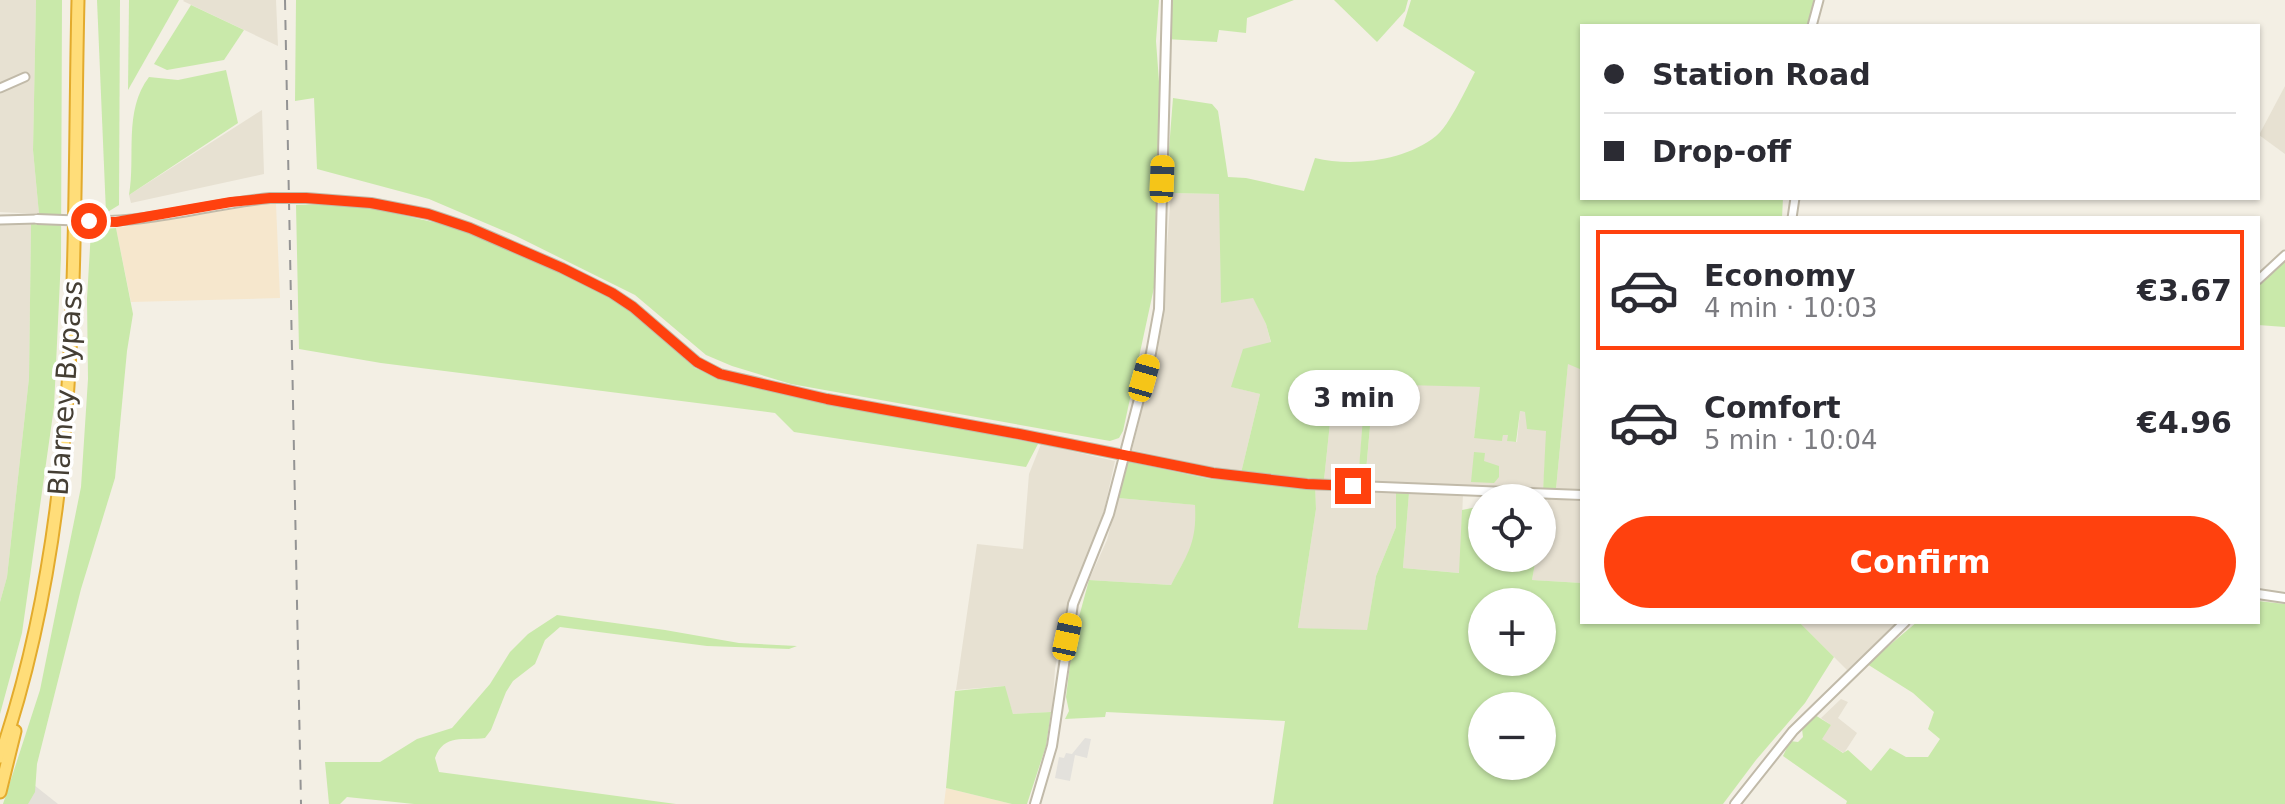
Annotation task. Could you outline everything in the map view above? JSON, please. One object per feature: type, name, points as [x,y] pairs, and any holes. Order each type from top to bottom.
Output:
[{"type":"highway","name":"Blarney Bypass","points":[[0,757],[35,630],[53,533],[70,377],[78,6]]},
{"type":"highway","points":[[0,792],[11,756],[23,679]]},
{"type":"street","points":[[1035,804],[1052,746],[1073,604],[1109,514],[1151,353],[1159,309],[1167,0]]},
{"type":"street","points":[[1813,24],[1819,0]]},
{"type":"street","points":[[0,88],[25,77]]},
{"type":"street","points":[[0,220],[116,222],[270,198],[371,203],[428,214],[562,268],[633,307],[697,362],[720,374],[827,399],[1213,473],[1307,484],[1580,495]]},
{"type":"street","points":[[2260,278],[2285,255]]},
{"type":"street","points":[[2260,594],[2285,598]]},
{"type":"street","points":[[1735,804],[1793,731],[1903,624]]},
{"type":"shaded area","points":[[0,0],[36,0],[33,150],[39,214],[0,212]]},
{"type":"shaded area","points":[[276,0],[278,46],[183,1]]},
{"type":"shaded area","points":[[2285,86],[2285,154],[2260,133]]},
{"type":"shaded area","points":[[262,110],[264,174],[131,203],[129,195]]},
{"type":"shaded area","points":[[1171,193],[1220,194],[1221,303],[1253,297],[1271,343],[1232,387],[1260,394],[1241,473],[1132,450],[1162,314]]},
{"type":"shaded area","points":[[276,204],[280,298],[131,302],[116,228]]},
{"type":"shaded area","points":[[0,223],[31,224],[29,378],[7,577],[0,602]]},
{"type":"shaded area","points":[[1568,363],[1580,369],[1580,490],[1556,489]]},
{"type":"shaded area","points":[[1406,384],[1481,387],[1474,437],[1502,440],[1503,434],[1508,435],[1508,441],[1517,442],[1520,411],[1525,412],[1547,431],[1543,484],[1468,484],[1468,487],[1365,482],[1371,415]]},
{"type":"shaded area","points":[[1366,392],[1358,481],[1324,480],[1333,394]]},
{"type":"shaded area","points":[[1041,444],[1115,461],[1104,511],[1072,597],[1060,641],[1052,712],[1013,714],[1004,686],[956,690],[977,544],[1023,549],[1029,474]]},
{"type":"shaded area","points":[[1315,488],[1396,490],[1396,527],[1376,576],[1367,631],[1298,628],[1316,509]]},
{"type":"shaded area","points":[[1409,493],[1463,493],[1460,573],[1403,568]]},
{"type":"shaded area","points":[[1118,498],[1196,505],[1196,531],[1190,550],[1171,585],[1089,580],[1107,540]]},
{"type":"shaded area","points":[[1556,499],[1580,501],[1580,583],[1532,580],[1533,572],[1556,572]]},
{"type":"shaded area","points":[[1801,624],[1895,624],[1847,670]]},
{"type":"shaded area","points":[[1841,699],[1848,702],[1838,718],[1857,733],[1844,753],[1821,739],[1831,725],[1821,718]]},
{"type":"shaded area","points":[[1085,738],[1091,739],[1087,758],[1075,755],[1070,781],[1055,778],[1059,757],[1072,754]]},
{"type":"shaded area","points":[[34,785],[58,804],[25,804]]},
{"type":"shaded area","points":[[946,788],[1012,804],[944,804]]},
{"type":"green space","points":[[36,0],[62,0],[61,258],[54,407],[22,633],[0,714],[0,602],[7,577],[29,378],[31,224],[38,224],[39,214],[33,150]]},
{"type":"green space","points":[[97,0],[120,0],[119,205],[106,213]]},
{"type":"green space","points":[[129,0],[179,0],[128,90]]},
{"type":"green space","points":[[296,0],[1159,0],[1156,41],[1160,95],[1155,283],[1123,431],[1119,438],[1110,441],[791,384],[732,366],[706,355],[635,295],[516,236],[429,199],[317,169],[314,98],[295,101]]},
{"type":"green space","points":[[1167,0],[1294,0],[1247,18],[1246,33],[1219,30],[1217,42],[1166,39]]},
{"type":"green space","points":[[1334,0],[1408,0],[1405,11],[1377,42]]},
{"type":"green space","points":[[1411,0],[1814,0],[1808,24],[1580,24],[1580,200],[1783,200],[1782,216],[1580,216],[1580,369],[1568,364],[1556,489],[1556,484],[1543,484],[1546,431],[1527,429],[1525,412],[1520,411],[1516,442],[1507,441],[1508,435],[1503,435],[1502,441],[1474,438],[1480,387],[1406,385],[1400,418],[1371,415],[1365,482],[1358,481],[1365,392],[1333,394],[1324,480],[1241,473],[1260,394],[1231,387],[1243,349],[1271,342],[1253,298],[1221,303],[1219,194],[1171,193],[1169,149],[1173,98],[1212,104],[1218,111],[1228,177],[1304,191],[1315,158],[1345,162],[1378,160],[1409,151],[1436,136],[1475,72],[1403,26]]},
{"type":"green space","points":[[191,5],[244,30],[224,60],[167,70],[154,64]]},
{"type":"green space","points":[[226,70],[238,123],[129,195],[133,119],[141,90],[149,77],[178,80]]},
{"type":"green space","points":[[327,204],[376,209],[454,227],[581,281],[628,308],[695,368],[723,380],[1038,444],[1026,467],[794,432],[775,413],[381,363],[299,349],[296,205]]},
{"type":"green space","points":[[116,228],[133,314],[115,478],[81,589],[37,764],[35,792],[28,804],[3,804],[40,690],[81,487],[88,379],[87,299],[91,230]]},
{"type":"green space","points":[[2285,261],[2285,327],[2260,325],[2260,283]]},
{"type":"green space","points":[[1474,452],[1485,453],[1484,461],[1499,466],[1499,477],[1494,483],[1471,482]]},
{"type":"green space","points":[[1129,462],[1210,479],[1315,484],[1316,509],[1298,628],[1367,630],[1376,576],[1396,527],[1396,490],[1409,493],[1403,568],[1459,573],[1462,510],[1468,509],[1468,572],[1533,572],[1532,580],[1580,583],[1580,624],[1801,624],[1834,657],[1805,703],[1723,804],[1273,804],[1285,721],[1106,712],[1105,717],[1065,719],[1069,711],[1066,697],[1073,639],[1089,580],[1171,585],[1193,539],[1195,505],[1118,498],[1125,466]]},
{"type":"green space","points":[[2260,601],[2285,604],[2285,804],[1846,804],[1847,801],[1783,756],[1790,741],[1798,742],[1803,737],[1802,729],[1815,715],[1831,725],[1822,739],[1843,753],[1848,750],[1871,771],[1890,748],[1906,757],[1928,757],[1940,739],[1928,729],[1934,712],[1913,693],[1867,664],[1915,624],[2260,624]]},
{"type":"green space","points":[[557,615],[739,643],[797,646],[789,649],[707,646],[560,627],[545,640],[535,664],[513,681],[485,738],[449,741],[435,758],[439,772],[676,804],[414,804],[347,797],[340,804],[329,804],[325,762],[380,762],[417,739],[452,728],[490,684],[510,652],[528,634]]},
{"type":"green space","points":[[1005,686],[1013,714],[1051,712],[1046,746],[1027,804],[1012,804],[946,788],[955,691]]},
{"type":"railway","points":[[285,0],[301,804]]},
{"type":"route","points":[[89,221],[116,222],[270,198],[371,203],[428,214],[470,228],[612,293],[697,362],[720,374],[827,399],[1213,473],[1353,486]]}]
